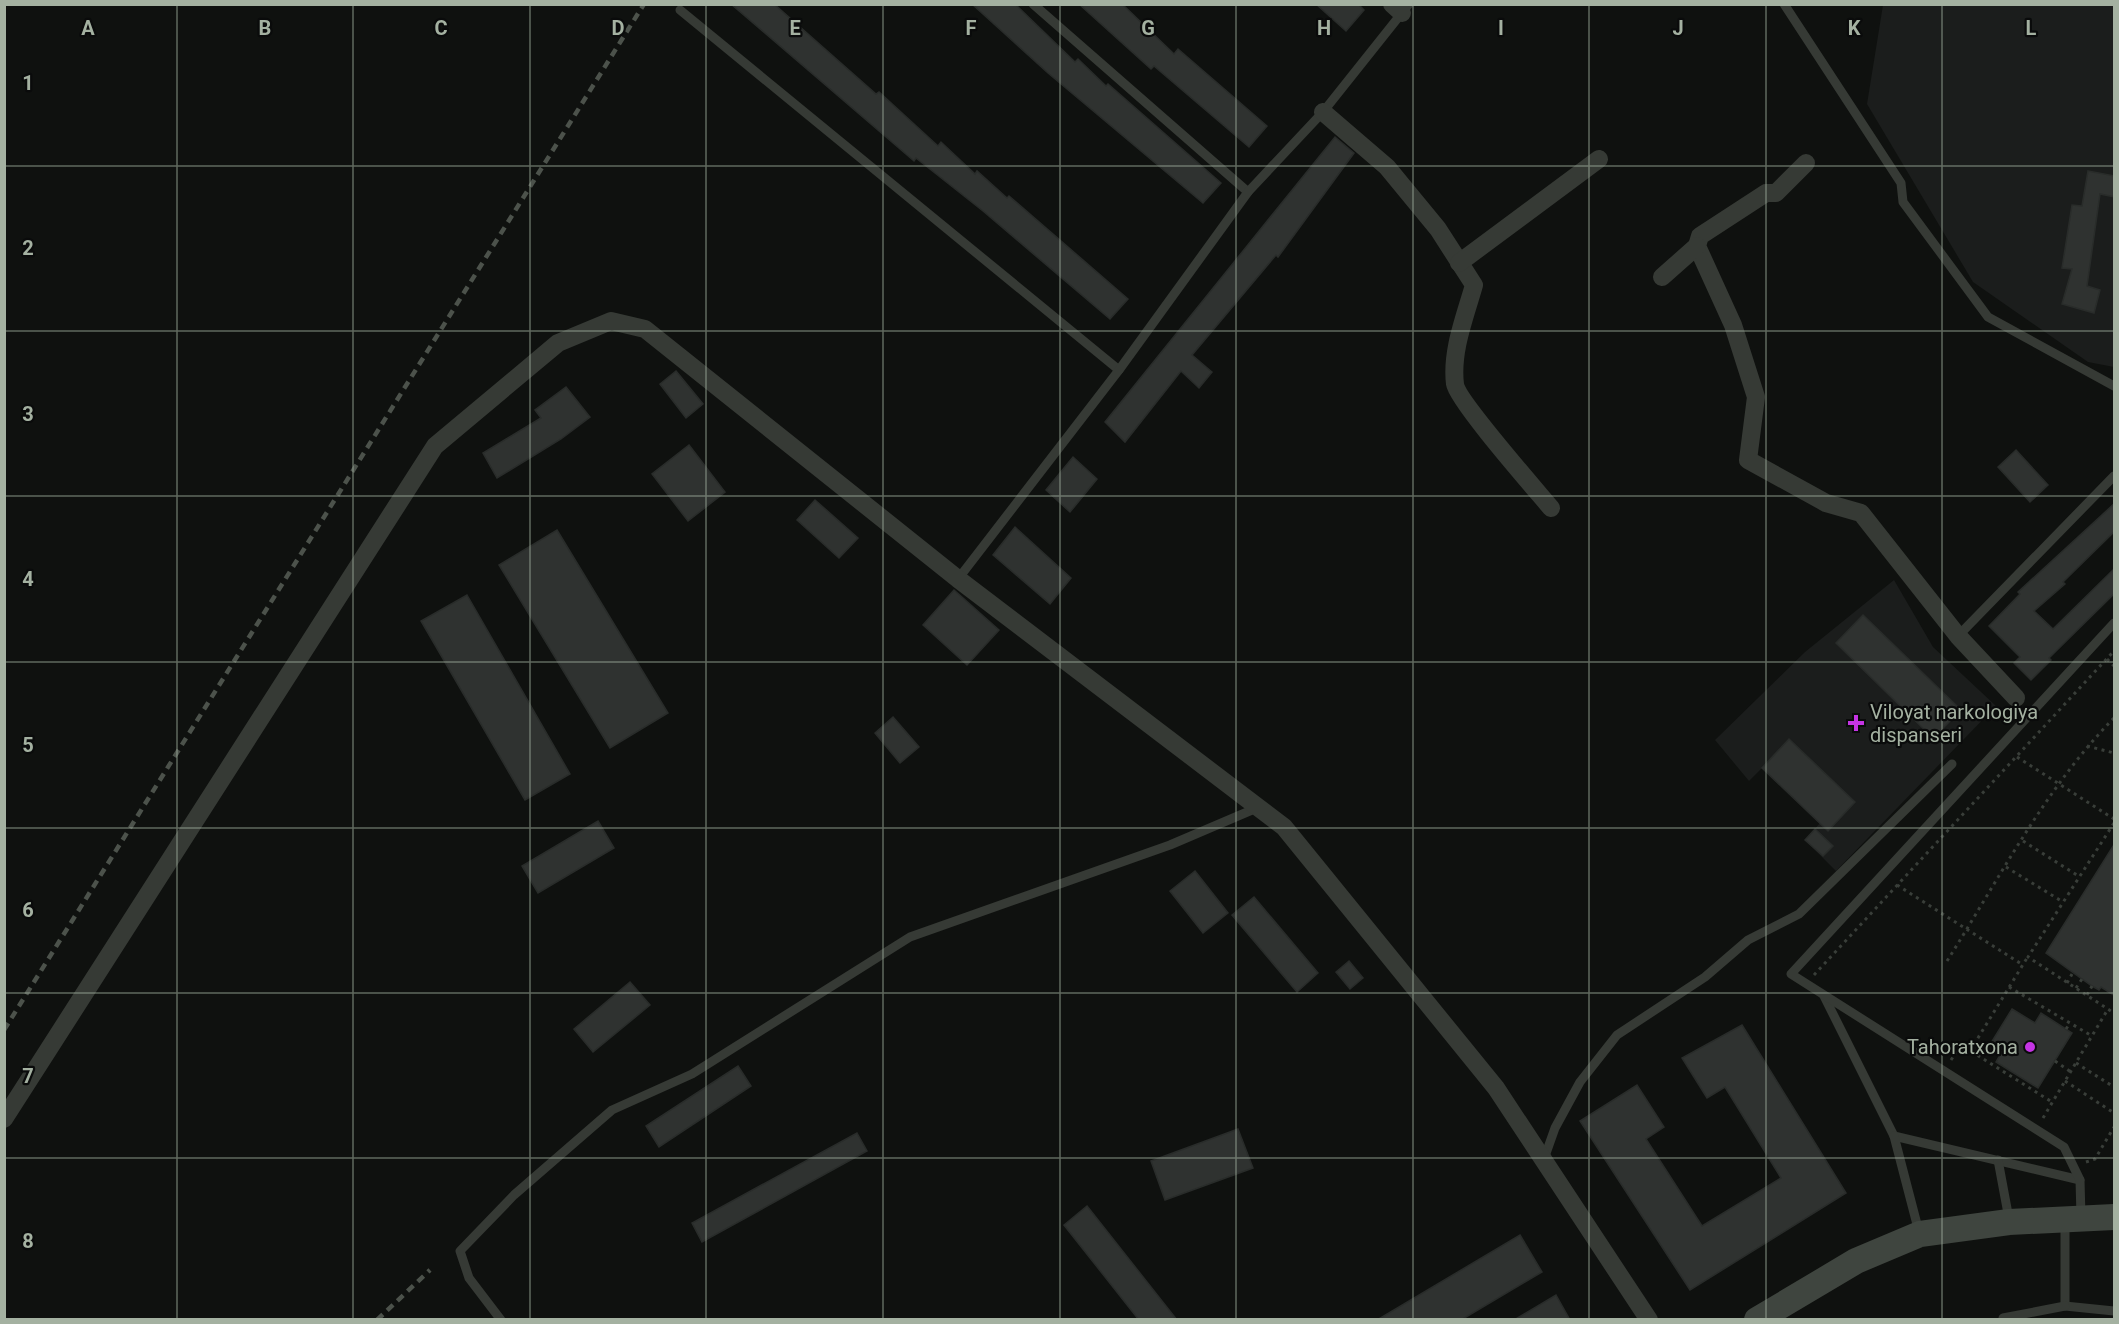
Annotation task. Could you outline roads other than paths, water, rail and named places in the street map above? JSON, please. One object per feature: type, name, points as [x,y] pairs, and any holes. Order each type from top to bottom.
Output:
[{"type":"main road","points":[[1757,1320],[1856,1261],[1920,1234],[2009,1222],[2073,1217],[2115,1217]]},
{"type":"street","points":[[1323,112],[1387,167],[1438,229],[1474,285],[1456,348],[1455,387],[1551,508]]},
{"type":"street","points":[[1459,263],[1599,159]]},
{"type":"street","points":[[1662,277],[1697,246],[1700,236],[1766,193],[1776,193],[1806,163]]},
{"type":"street","points":[[1697,246],[1733,325],[1756,397],[1748,459],[1826,503],[1861,513],[1958,636],[2016,698]]},
{"type":"street","points":[[4,1119],[435,446],[558,343],[611,321],[645,329],[958,579],[1284,827],[1496,1088],[1649,1320]]},
{"type":"lane","points":[[1033,4],[1248,192]]},
{"type":"lane","points":[[1784,4],[1901,183],[1903,202],[1988,317],[2115,386]]},
{"type":"lane","points":[[958,579],[1119,370],[1248,192],[1323,112],[1401,7]]},
{"type":"lane","points":[[680,10],[1119,370]]},
{"type":"lane","points":[[1958,636],[2115,476]]},
{"type":"lane","points":[[2065,1306],[2073,1217],[2080,1180],[2064,1147],[1791,974],[2115,623]]},
{"type":"lane","points":[[1544,1159],[1555,1128],[1580,1082],[1617,1035],[1704,976],[1748,940],[1799,914],[1952,765]]},
{"type":"lane","points":[[501,1320],[469,1278],[460,1251],[514,1195],[612,1110],[692,1074],[910,937],[1170,845],[1259,807]]},
{"type":"lane","points":[[1823,994],[1894,1137],[1920,1234]]},
{"type":"lane","points":[[1894,1137],[2080,1180]]},
{"type":"lane","points":[[1998,1160],[2009,1222]]},
{"type":"lane","points":[[2003,1318],[2065,1306],[2115,1311]]},
{"type":"railway","points":[[4,1030],[644,4]]},
{"type":"railway","points":[[377,1320],[430,1270]]},
{"type":"place","name":"Viloyat narkologiya dispanseri","points":[[1856,723]]},
{"type":"place","name":"Tahoratxona","points":[[2030,1047]]}]
